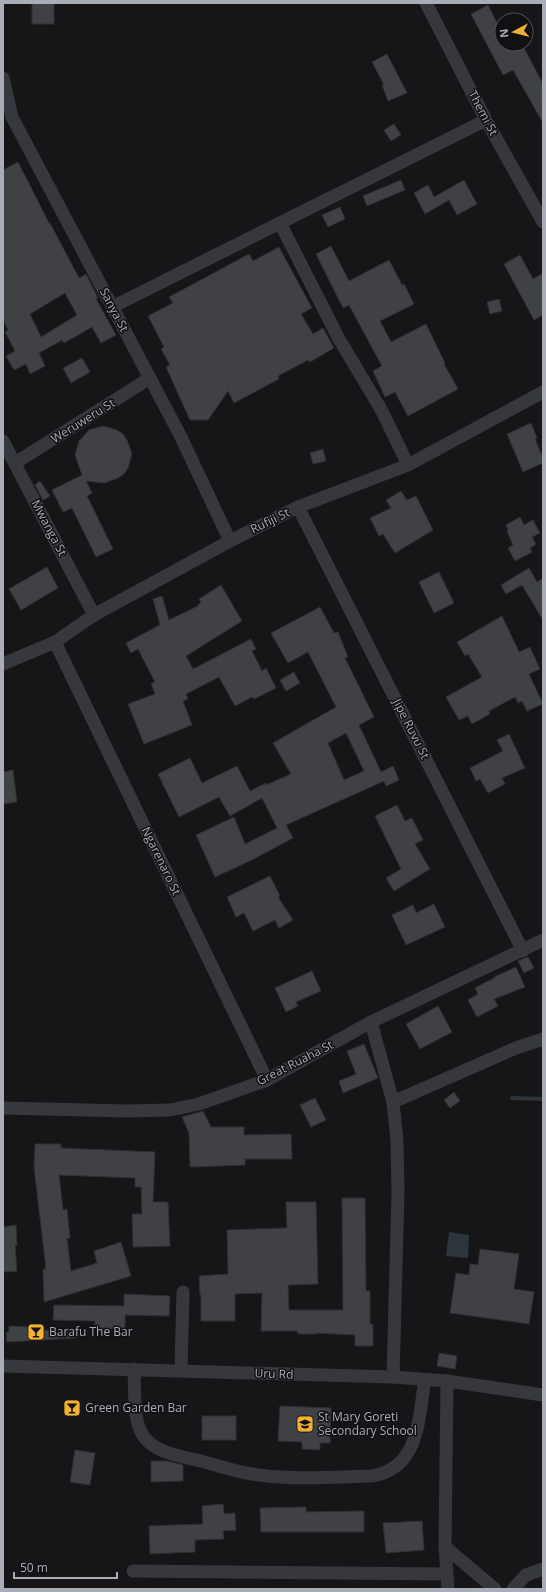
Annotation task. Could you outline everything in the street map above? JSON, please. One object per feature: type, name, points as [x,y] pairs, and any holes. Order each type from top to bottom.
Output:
[{"type":"street","name":"Themi St","points":[[426,3],[486,120],[543,222]]},
{"type":"street","name":"Sanya St","points":[[3,78],[7,119],[150,378],[180,435],[230,541]]},
{"type":"street","points":[[112,307],[486,120]]},
{"type":"street","points":[[280,222],[339,339],[382,411],[408,465]]},
{"type":"street","name":"Weruweru St","points":[[15,463],[150,378]]},
{"type":"street","name":"Rufiji St","points":[[3,664],[55,642],[94,616],[230,541],[298,507],[408,465],[542,394]]},
{"type":"street","name":"Mwanga St","points":[[3,441],[94,616]]},
{"type":"street","name":"Jipe Ruvu St","points":[[298,507],[523,951]]},
{"type":"street","name":"Ngarenaro St","points":[[55,642],[267,1080]]},
{"type":"street","name":"Great Ruaha St","points":[[3,1108],[128,1111],[170,1110],[199,1104],[267,1080],[372,1022],[523,951],[543,940]]},
{"type":"street","points":[[372,1022],[392,1102],[397,1141],[398,1192],[393,1377]]},
{"type":"street","points":[[392,1102],[516,1048],[543,1040]]},
{"type":"street","points":[[181,1371],[183,1292]]},
{"type":"street","name":"Uru Rd","points":[[3,1366],[393,1377],[447,1382],[543,1395]]},
{"type":"street","points":[[134,1369],[136,1408],[141,1433],[152,1445],[182,1458],[258,1475],[294,1478],[372,1476],[383,1474],[395,1468],[407,1456],[414,1442],[425,1380]]},
{"type":"street","points":[[447,1382],[445,1547],[448,1589]]},
{"type":"street","points":[[445,1547],[495,1589]]},
{"type":"street","points":[[513,1589],[526,1576],[543,1569]]},
{"type":"street","points":[[133,1571],[446,1574]]},
{"type":"shaded area","points":[[449,1232],[469,1235],[468,1258],[446,1256]]},
{"type":"building","points":[[32,3],[54,3],[54,24],[32,24]]},
{"type":"building","points":[[488,5],[494,17],[494,52],[526,52],[543,84],[543,123],[513,70],[503,75],[471,14]]},
{"type":"building","points":[[387,54],[407,93],[388,101],[382,85],[384,85],[372,62]]},
{"type":"building","points":[[394,124],[401,135],[391,141],[384,130]]},
{"type":"building","points":[[18,162],[79,278],[86,274],[98,298],[96,299],[116,335],[101,343],[92,327],[64,343],[62,340],[39,353],[45,366],[30,374],[26,364],[14,370],[6,356],[15,351],[5,332],[8,330],[3,319],[3,170]],"holes":[[[65,293],[77,315],[41,337],[30,314]]]},
{"type":"building","points":[[401,180],[405,190],[367,206],[363,196]]},
{"type":"building","points":[[464,180],[477,204],[457,215],[449,200],[425,214],[414,193],[428,185],[434,197]]},
{"type":"building","points":[[340,207],[345,219],[328,227],[322,215]]},
{"type":"building","points":[[331,246],[349,281],[389,260],[414,304],[380,321],[391,342],[426,324],[445,363],[444,364],[458,389],[408,416],[395,392],[385,397],[373,371],[382,366],[349,305],[343,308],[316,254]]},
{"type":"building","points":[[279,247],[312,308],[301,314],[313,334],[323,328],[334,348],[310,362],[308,360],[278,376],[279,379],[234,403],[228,391],[208,420],[190,420],[166,367],[170,365],[161,349],[164,347],[148,316],[173,303],[169,297],[249,254],[253,261]]},
{"type":"building","points":[[520,255],[533,279],[543,273],[543,315],[534,320],[504,264]]},
{"type":"building","points":[[499,299],[502,311],[490,314],[487,302]]},
{"type":"building","points":[[82,358],[90,372],[71,383],[63,368]]},
{"type":"building","points":[[531,423],[537,438],[535,439],[543,458],[543,463],[523,472],[507,434]]},
{"type":"building","points":[[103,426],[117,430],[123,434],[132,454],[128,468],[124,474],[118,478],[104,483],[86,481],[92,493],[87,496],[113,549],[96,557],[72,508],[63,512],[52,490],[82,475],[75,455],[79,441],[89,430]]},
{"type":"building","points":[[323,449],[326,461],[313,464],[310,453]]},
{"type":"building","points":[[40,481],[50,496],[43,500],[35,485]]},
{"type":"building","points":[[401,491],[407,500],[416,496],[433,530],[395,553],[383,534],[379,536],[370,518],[391,508],[386,500]]},
{"type":"building","points":[[520,517],[524,525],[533,520],[540,533],[532,537],[536,544],[530,548],[532,552],[515,561],[508,548],[513,545],[506,525]]},
{"type":"building","points":[[47,567],[58,588],[21,610],[9,589]]},
{"type":"building","points":[[529,568],[537,582],[543,578],[543,620],[522,585],[506,594],[501,585]]},
{"type":"building","points":[[439,572],[454,603],[434,613],[419,582]]},
{"type":"building","points":[[221,585],[242,621],[186,656],[193,669],[251,639],[256,649],[252,651],[262,671],[266,668],[276,688],[254,699],[252,697],[235,706],[219,677],[186,694],[188,699],[183,701],[192,725],[144,744],[128,704],[155,694],[151,684],[155,682],[138,649],[131,653],[126,643],[160,625],[153,599],[162,596],[169,620],[198,606],[201,602],[199,599]]},
{"type":"building","points":[[320,607],[334,633],[338,632],[348,657],[345,658],[374,717],[359,725],[381,772],[393,766],[399,780],[386,786],[384,781],[286,825],[293,838],[252,860],[215,877],[196,835],[234,817],[245,844],[277,828],[262,798],[230,816],[219,797],[179,817],[158,774],[190,758],[202,783],[237,766],[250,791],[266,783],[266,785],[291,774],[273,743],[336,707],[308,652],[288,663],[271,633]],"holes":[[[346,733],[364,771],[344,780],[328,743]]]},
{"type":"building","points":[[502,616],[519,652],[530,647],[540,669],[529,674],[543,704],[527,711],[522,701],[518,703],[515,697],[489,711],[490,714],[472,724],[468,716],[459,720],[446,697],[482,677],[468,654],[465,656],[457,642]]},
{"type":"building","points":[[294,672],[300,683],[286,691],[280,680]]},
{"type":"building","points":[[509,734],[525,768],[502,778],[505,784],[488,793],[480,779],[476,781],[470,768],[503,751],[497,740]]},
{"type":"building","points":[[13,770],[17,802],[3,804],[3,772]]},
{"type":"building","points":[[397,805],[405,821],[412,818],[423,840],[415,844],[430,869],[394,891],[386,878],[401,869],[375,816]]},
{"type":"building","points":[[270,876],[280,896],[278,897],[293,920],[279,928],[275,920],[253,931],[244,913],[236,917],[227,897]]},
{"type":"building","points":[[434,904],[445,927],[406,945],[392,915],[413,905],[416,913]]},
{"type":"building","points":[[528,957],[534,968],[524,973],[518,961]]},
{"type":"building","points":[[516,967],[525,987],[494,999],[498,1006],[477,1017],[468,1000],[478,994],[475,988]]},
{"type":"building","points":[[312,971],[321,991],[296,1002],[298,1006],[286,1012],[275,988]]},
{"type":"building","points":[[438,1006],[452,1032],[420,1049],[406,1024]]},
{"type":"building","points":[[364,1044],[378,1078],[343,1093],[339,1081],[356,1074],[347,1051]]},
{"type":"building","points":[[454,1092],[460,1101],[450,1108],[444,1100]]},
{"type":"building","points":[[315,1098],[326,1120],[311,1127],[300,1105]]},
{"type":"building","points":[[203,1111],[211,1127],[244,1127],[244,1135],[291,1134],[292,1159],[245,1159],[245,1165],[190,1167],[189,1133],[182,1117]]},
{"type":"building","points":[[35,1144],[61,1144],[61,1148],[155,1152],[153,1202],[168,1202],[170,1246],[133,1247],[132,1214],[142,1214],[141,1187],[135,1187],[135,1178],[59,1175],[63,1210],[67,1209],[70,1238],[67,1239],[71,1271],[97,1263],[94,1251],[121,1242],[131,1276],[44,1302],[43,1269],[46,1269],[34,1167]]},
{"type":"building","points":[[342,1198],[365,1198],[366,1291],[370,1291],[370,1324],[373,1324],[373,1346],[355,1346],[355,1335],[316,1333],[298,1334],[298,1331],[261,1331],[262,1293],[235,1294],[235,1321],[201,1321],[199,1276],[228,1274],[227,1230],[287,1228],[286,1202],[316,1202],[318,1284],[288,1285],[289,1310],[343,1310]]},
{"type":"building","points":[[16,1225],[17,1245],[15,1245],[17,1271],[3,1272],[3,1227]]},
{"type":"building","points":[[480,1249],[519,1254],[514,1289],[534,1292],[529,1324],[450,1313],[456,1273],[469,1275],[470,1264],[478,1265]]},
{"type":"building","points":[[124,1294],[170,1296],[169,1316],[125,1315],[125,1329],[95,1328],[95,1321],[53,1320],[54,1305],[124,1306]]},
{"type":"building","points":[[9,1326],[30,1327],[30,1331],[75,1329],[76,1338],[7,1342],[6,1333],[9,1332]]},
{"type":"building","points":[[439,1353],[457,1356],[455,1369],[437,1366]]},
{"type":"building","name":"St Mary Goreti Secondary School","points":[[280,1406],[331,1408],[330,1443],[320,1443],[320,1450],[302,1449],[302,1442],[278,1441]]},
{"type":"building","points":[[202,1416],[236,1416],[236,1440],[202,1440]]},
{"type":"building","points":[[75,1450],[95,1453],[90,1485],[70,1482]]},
{"type":"building","points":[[151,1461],[167,1461],[183,1465],[183,1481],[151,1482]]},
{"type":"building","points":[[223,1504],[224,1514],[235,1513],[236,1530],[223,1531],[224,1539],[195,1540],[195,1552],[150,1554],[149,1526],[203,1524],[202,1506]]},
{"type":"building","points":[[306,1507],[306,1512],[364,1511],[364,1532],[261,1532],[260,1508]]},
{"type":"building","points":[[422,1521],[424,1550],[386,1553],[383,1523]]},
{"type":"waterway","points":[[512,1098],[543,1099]]},
{"type":"place","name":"Barafu The Bar","points":[[36,1332]]},
{"type":"place","name":"Green Garden Bar","points":[[72,1408]]},
{"type":"place","name":"St Mary Goreti Secondary School","points":[[305,1424]]}]
